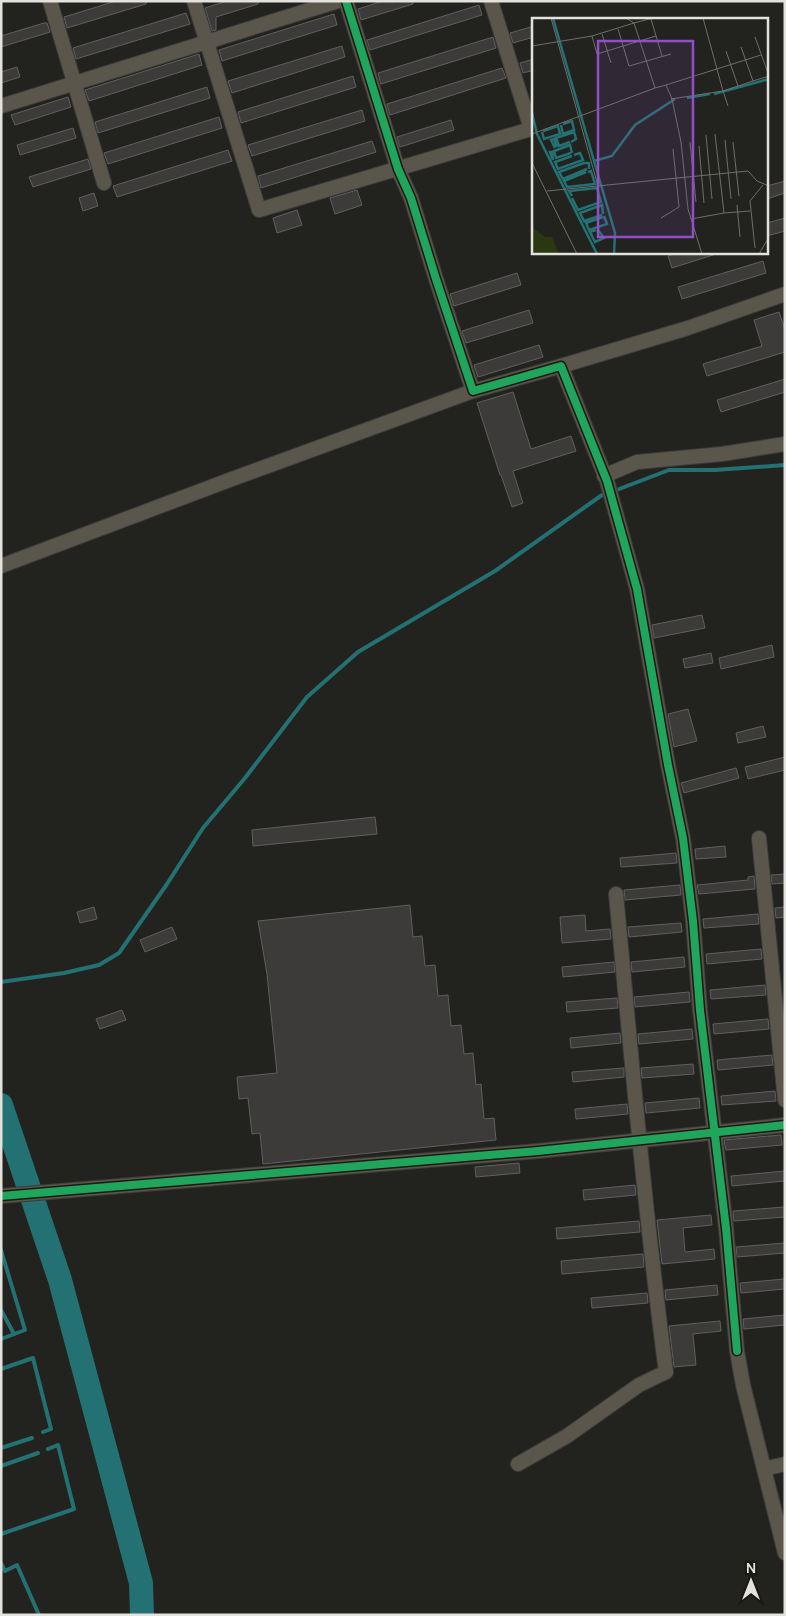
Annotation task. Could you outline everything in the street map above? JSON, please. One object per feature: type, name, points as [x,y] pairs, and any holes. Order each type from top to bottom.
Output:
[{"type":"street","points":[[50,1],[104,182]]},
{"type":"street","points":[[194,1],[259,210],[532,129],[490,1]]},
{"type":"street","points":[[1,106],[338,1]]},
{"type":"street","points":[[346,1],[398,169],[411,198],[473,391]]},
{"type":"street","points":[[1,566],[473,391],[688,328],[785,294]]},
{"type":"street","points":[[561,366],[605,478],[636,589],[683,838],[737,1351],[743,1385],[785,1553]]},
{"type":"street","points":[[605,478],[637,462],[722,454],[785,444]]},
{"type":"street","points":[[759,838],[785,1100]]},
{"type":"street","points":[[518,1464],[567,1436],[639,1386],[666,1372],[652,1266],[616,894]]},
{"type":"street","points":[[1,1196],[538,1151],[785,1125]]},
{"type":"street","points":[[764,1469],[785,1464]]},
{"type":"building","points":[[116,1],[146,1],[146,4],[67,28],[64,17]]},
{"type":"building","points":[[227,1],[258,1],[258,4],[216,17],[216,30],[212,31],[205,8]]},
{"type":"building","points":[[383,1],[413,1],[413,4],[361,20],[358,9]]},
{"type":"building","points":[[479,5],[482,15],[370,50],[367,40]]},
{"type":"building","points":[[186,13],[190,24],[76,59],[73,48]]},
{"type":"building","points":[[334,14],[337,25],[222,61],[219,50]]},
{"type":"building","points":[[47,23],[50,32],[1,47],[1,36]]},
{"type":"building","points":[[532,27],[532,38],[513,43],[510,33]]},
{"type":"building","points":[[493,37],[496,48],[381,84],[378,73]]},
{"type":"building","points":[[342,46],[345,57],[232,93],[228,81]]},
{"type":"building","points":[[199,54],[202,65],[89,101],[85,90]]},
{"type":"building","points":[[532,60],[532,71],[523,73],[520,63]]},
{"type":"building","points":[[17,67],[20,77],[1,83],[1,72]]},
{"type":"building","points":[[502,68],[506,78],[390,115],[387,104]]},
{"type":"building","points":[[353,76],[356,87],[241,123],[238,112]]},
{"type":"building","points":[[207,87],[210,98],[98,133],[95,122]]},
{"type":"building","points":[[68,97],[71,107],[15,125],[11,115]]},
{"type":"building","points":[[362,110],[365,121],[252,156],[248,145]]},
{"type":"building","points":[[219,117],[222,128],[108,164],[104,153]]},
{"type":"building","points":[[451,120],[454,130],[400,147],[397,137]]},
{"type":"building","points":[[73,128],[76,138],[20,155],[17,145]]},
{"type":"building","points":[[372,141],[376,152],[261,188],[258,176]]},
{"type":"building","points":[[228,150],[232,161],[117,197],[113,186]]},
{"type":"building","points":[[88,159],[91,169],[33,187],[29,177]]},
{"type":"building","points":[[785,181],[785,193],[768,199],[768,186]]},
{"type":"building","points":[[357,190],[362,205],[335,214],[330,198]]},
{"type":"building","points":[[94,193],[98,206],[83,211],[79,198]]},
{"type":"building","points":[[297,210],[302,225],[277,233],[273,218]]},
{"type":"building","points":[[785,218],[785,231],[768,236],[768,223]]},
{"type":"building","points":[[674,254],[713,254],[672,268],[668,256]]},
{"type":"building","points":[[763,261],[766,273],[682,299],[678,287]]},
{"type":"building","points":[[517,273],[521,285],[454,306],[450,294]]},
{"type":"building","points":[[529,310],[533,323],[466,343],[462,331]]},
{"type":"building","points":[[779,312],[785,330],[785,352],[707,376],[703,364],[762,346],[754,320]]},
{"type":"building","points":[[539,345],[543,357],[478,377],[474,365]]},
{"type":"building","points":[[785,379],[785,392],[721,412],[717,400]]},
{"type":"building","points":[[513,392],[531,449],[571,436],[576,451],[513,471],[523,503],[512,507],[477,403]]},
{"type":"building","points":[[702,615],[705,628],[654,638],[652,625]]},
{"type":"building","points":[[772,645],[774,657],[721,669],[719,658]]},
{"type":"building","points":[[711,653],[713,663],[685,668],[683,659]]},
{"type":"building","points":[[688,709],[697,741],[674,747],[668,714]]},
{"type":"building","points":[[763,726],[766,737],[738,743],[736,733]]},
{"type":"building","points":[[785,757],[785,770],[748,779],[745,767]]},
{"type":"building","points":[[736,768],[739,778],[684,793],[681,783]]},
{"type":"building","points":[[375,817],[377,834],[253,846],[252,830]]},
{"type":"building","points":[[725,846],[726,857],[696,859],[695,849]]},
{"type":"building","points":[[676,853],[677,863],[621,867],[620,858]]},
{"type":"building","points":[[785,874],[785,883],[772,884],[771,875]]},
{"type":"building","points":[[754,876],[755,889],[699,894],[697,885],[748,880],[748,877]]},
{"type":"building","points":[[680,885],[681,895],[625,900],[624,890]]},
{"type":"building","points":[[410,905],[413,937],[422,936],[425,966],[435,965],[438,996],[448,995],[451,1026],[461,1025],[464,1054],[473,1053],[476,1085],[481,1084],[484,1119],[494,1118],[496,1140],[263,1164],[260,1133],[252,1134],[248,1098],[239,1099],[237,1077],[277,1073],[267,974],[258,921]]},
{"type":"building","points":[[94,907],[97,919],[80,923],[77,912]]},
{"type":"building","points":[[785,907],[785,917],[776,918],[775,908]]},
{"type":"building","points":[[758,914],[759,924],[704,928],[703,919]]},
{"type":"building","points":[[585,915],[586,931],[610,929],[611,939],[562,943],[560,917]]},
{"type":"building","points":[[681,923],[682,932],[629,937],[628,927]]},
{"type":"building","points":[[172,927],[177,939],[145,952],[140,940]]},
{"type":"building","points":[[761,949],[762,959],[707,964],[706,954]]},
{"type":"building","points":[[684,957],[685,967],[632,972],[631,962]]},
{"type":"building","points":[[614,962],[615,972],[563,977],[562,967]]},
{"type":"building","points":[[765,985],[766,995],[711,999],[710,990]]},
{"type":"building","points":[[689,992],[690,1002],[635,1007],[634,997]]},
{"type":"building","points":[[617,998],[618,1008],[567,1012],[566,1002]]},
{"type":"building","points":[[122,1010],[126,1020],[100,1029],[96,1019]]},
{"type":"building","points":[[768,1019],[769,1029],[714,1034],[713,1024]]},
{"type":"building","points":[[692,1029],[693,1039],[639,1044],[638,1034]]},
{"type":"building","points":[[620,1033],[621,1043],[571,1048],[570,1038]]},
{"type":"building","points":[[772,1055],[773,1065],[718,1070],[717,1060]]},
{"type":"building","points":[[693,1064],[694,1074],[642,1078],[641,1068]]},
{"type":"building","points":[[624,1068],[624,1077],[573,1082],[572,1072]]},
{"type":"building","points":[[775,1091],[776,1101],[722,1105],[721,1096]]},
{"type":"building","points":[[699,1098],[700,1108],[646,1113],[645,1103]]},
{"type":"building","points":[[627,1104],[628,1114],[576,1119],[575,1109]]},
{"type":"building","points":[[781,1135],[782,1145],[726,1150],[724,1140]]},
{"type":"building","points":[[519,1163],[520,1173],[476,1177],[475,1167]]},
{"type":"building","points":[[785,1171],[785,1181],[732,1186],[731,1176]]},
{"type":"building","points":[[635,1185],[636,1195],[584,1200],[583,1190]]},
{"type":"building","points":[[785,1207],[785,1217],[734,1221],[733,1211]]},
{"type":"building","points":[[711,1215],[712,1225],[683,1228],[685,1252],[714,1249],[715,1259],[662,1264],[657,1220]]},
{"type":"building","points":[[639,1221],[640,1232],[557,1239],[556,1228]]},
{"type":"building","points":[[785,1243],[785,1253],[737,1257],[736,1247]]},
{"type":"building","points":[[643,1254],[644,1267],[562,1274],[561,1261]]},
{"type":"building","points":[[785,1279],[785,1289],[741,1293],[740,1283]]},
{"type":"building","points":[[717,1285],[718,1295],[666,1300],[665,1290]]},
{"type":"building","points":[[647,1293],[648,1303],[592,1308],[591,1298]]},
{"type":"building","points":[[785,1315],[785,1325],[744,1329],[743,1319]]},
{"type":"building","points":[[720,1321],[721,1331],[693,1334],[696,1365],[674,1367],[669,1326]]},
{"type":"waterway","points":[[614,491],[669,470],[715,470],[785,465]]},
{"type":"waterway","points":[[1,982],[64,973],[99,965],[119,953],[203,828],[245,778],[307,697],[358,652],[495,571],[607,493]]},
{"type":"waterway","points":[[1,1105],[60,1280],[141,1583],[142,1615]]},
{"type":"waterway","points":[[1,1250],[25,1330],[1,1339]]},
{"type":"waterway","points":[[1,1310],[14,1334]]},
{"type":"waterway","points":[[1,1369],[33,1358],[51,1429],[43,1432]]},
{"type":"waterway","points":[[1,1448],[32,1438]]},
{"type":"waterway","points":[[1,1534],[74,1509],[58,1445],[48,1449]]},
{"type":"waterway","points":[[1,1466],[38,1453]]},
{"type":"waterway","points":[[1,1563],[5,1571],[17,1565],[39,1615]]},
{"type":"cycle path","points":[[346,1],[398,169],[411,198],[473,391],[561,366],[607,481],[637,589],[683,838],[693,921],[700,1010],[726,1228],[737,1351]]},
{"type":"cycle path","points":[[1,1196],[538,1151],[785,1125]]}]
